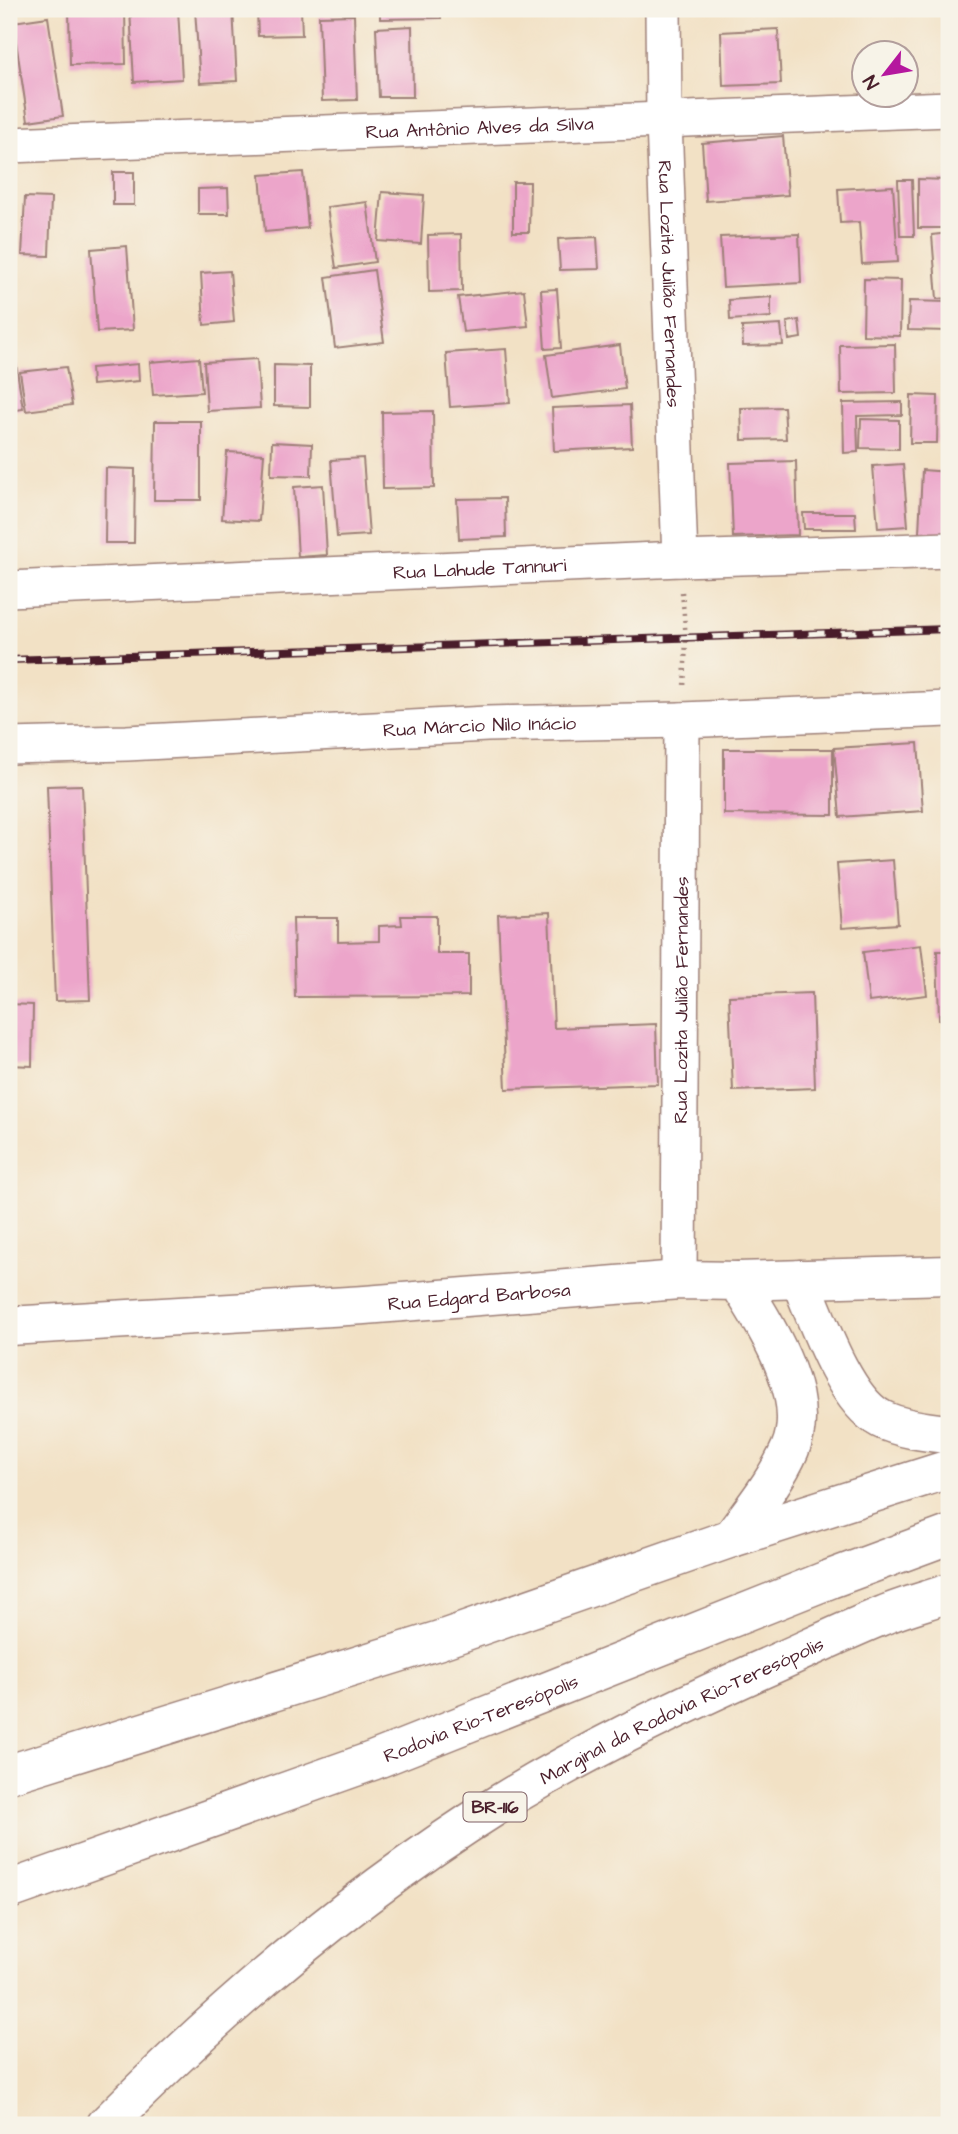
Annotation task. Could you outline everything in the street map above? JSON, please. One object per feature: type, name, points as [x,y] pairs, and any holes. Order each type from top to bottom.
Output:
[{"type":"main road","name":"Rua Edgard Barbosa","points":[[9,1326],[365,1305],[679,1280],[949,1275]]},
{"type":"main road","points":[[800,1279],[853,1394],[880,1418],[921,1431],[949,1434]]},
{"type":"main road","points":[[732,1538],[780,1470],[792,1446],[796,1423],[792,1387],[781,1358],[762,1319],[738,1281]]},
{"type":"main road","points":[[9,1774],[440,1640],[732,1538],[949,1469]]},
{"type":"main road","name":"Rodovia Rio-Teresópolis","points":[[9,1890],[372,1761],[830,1579],[949,1535]]},
{"type":"main road","name":"Marginal da Rodovia Rio-Teresópolis","points":[[106,2125],[168,2062],[318,1932],[499,1804],[585,1755],[695,1700],[881,1616],[949,1593]]},
{"type":"street","name":"Rua Lozita Julião Fernandes","points":[[663,9],[664,121],[680,559]]},
{"type":"street","name":"Rua Antônio Alves da Silva","points":[[9,145],[949,109]]},
{"type":"street","name":"Rua Lahude Tannuri","points":[[9,589],[680,559],[949,550]]},
{"type":"street","name":"Rua Márcio Nilo Inácio","points":[[9,746],[127,743],[487,724],[682,720],[949,709]]},
{"type":"street","name":"Rua Lozita Julião Fernandes","points":[[679,1280],[682,720]]},
{"type":"path","points":[[680,559],[686,638],[682,720]]},
{"type":"building","points":[[69,9],[125,9],[126,64],[70,65]]},
{"type":"building","points":[[130,9],[178,9],[182,79],[134,82]]},
{"type":"building","points":[[195,9],[233,9],[237,81],[200,83]]},
{"type":"building","points":[[257,9],[301,9],[302,35],[258,36]]},
{"type":"building","points":[[380,9],[441,9],[441,18],[380,19]]},
{"type":"building","points":[[519,9],[577,9],[577,11],[520,13]]},
{"type":"building","points":[[354,15],[357,100],[322,101],[319,16]]},
{"type":"building","points":[[48,17],[63,116],[28,121],[13,22]]},
{"type":"building","points":[[412,26],[413,97],[379,97],[376,28]]},
{"type":"building","points":[[778,29],[781,84],[723,86],[721,32]]},
{"type":"building","points":[[783,136],[788,195],[706,201],[702,143]]},
{"type":"building","points":[[113,172],[134,172],[134,205],[113,205]]},
{"type":"building","points":[[303,172],[308,228],[265,232],[260,175]]},
{"type":"building","points":[[918,179],[948,180],[948,228],[918,228]]},
{"type":"building","points":[[898,180],[912,180],[914,236],[900,236]]},
{"type":"building","points":[[513,182],[530,182],[529,232],[513,232]]},
{"type":"building","points":[[893,186],[898,262],[862,264],[859,222],[840,223],[838,189]]},
{"type":"building","points":[[228,188],[229,214],[198,214],[198,189]]},
{"type":"building","points":[[382,192],[424,195],[421,244],[378,241]]},
{"type":"building","points":[[25,197],[51,198],[49,256],[22,255]]},
{"type":"building","points":[[367,202],[375,262],[336,268],[327,207]]},
{"type":"building","points":[[949,233],[949,298],[937,299],[932,235]]},
{"type":"building","points":[[461,234],[462,291],[429,292],[428,235]]},
{"type":"building","points":[[799,234],[801,283],[723,287],[720,237]]},
{"type":"building","points":[[597,237],[599,269],[560,270],[558,239]]},
{"type":"building","points":[[127,246],[133,330],[97,332],[91,249]]},
{"type":"building","points":[[374,270],[384,342],[335,348],[326,277]]},
{"type":"building","points":[[230,271],[234,322],[204,325],[201,273]]},
{"type":"building","points":[[864,279],[901,280],[900,336],[863,335]]},
{"type":"building","points":[[557,289],[561,348],[545,349],[541,290]]},
{"type":"building","points":[[524,290],[528,326],[463,332],[458,297]]},
{"type":"building","points":[[771,297],[771,317],[730,320],[729,300]]},
{"type":"building","points":[[909,301],[949,302],[949,331],[908,330]]},
{"type":"building","points":[[9,318],[23,409],[9,411]]},
{"type":"building","points":[[799,320],[801,338],[789,340],[787,322]]},
{"type":"building","points":[[781,325],[783,345],[743,346],[742,327]]},
{"type":"building","points":[[895,344],[896,393],[841,394],[840,345]]},
{"type":"building","points":[[620,345],[625,389],[552,398],[546,355]]},
{"type":"building","points":[[506,349],[510,403],[450,407],[446,353]]},
{"type":"building","points":[[199,358],[202,392],[153,395],[150,362]]},
{"type":"building","points":[[257,359],[260,408],[207,411],[204,362]]},
{"type":"building","points":[[138,364],[139,381],[92,385],[91,368]]},
{"type":"building","points":[[274,365],[310,366],[310,407],[274,406]]},
{"type":"building","points":[[66,367],[72,405],[26,411],[20,372]]},
{"type":"building","points":[[911,395],[938,396],[937,443],[910,443]]},
{"type":"building","points":[[902,402],[902,415],[857,416],[858,452],[844,453],[843,403]]},
{"type":"building","points":[[630,405],[632,447],[554,451],[552,408]]},
{"type":"building","points":[[784,407],[786,439],[742,440],[741,408]]},
{"type":"building","points":[[433,411],[434,488],[383,489],[382,412]]},
{"type":"building","points":[[861,419],[899,420],[899,449],[860,448]]},
{"type":"building","points":[[155,421],[201,421],[201,500],[154,500]]},
{"type":"building","points":[[272,442],[312,444],[311,476],[271,475]]},
{"type":"building","points":[[227,452],[264,454],[259,521],[222,519]]},
{"type":"building","points":[[363,458],[369,535],[337,537],[331,460]]},
{"type":"building","points":[[796,461],[798,535],[733,537],[730,463]]},
{"type":"building","points":[[903,464],[908,526],[878,528],[873,466]]},
{"type":"building","points":[[106,468],[135,469],[134,543],[105,543]]},
{"type":"building","points":[[922,470],[949,472],[949,535],[919,533]]},
{"type":"building","points":[[323,485],[327,555],[298,557],[294,487]]},
{"type":"building","points":[[505,498],[506,537],[459,539],[457,499]]},
{"type":"building","points":[[803,513],[855,513],[856,529],[804,529]]},
{"type":"building","points":[[918,743],[923,811],[840,817],[834,748]]},
{"type":"building","points":[[724,749],[833,749],[833,815],[724,814]]},
{"type":"building","points":[[82,785],[90,1000],[55,1001],[47,786]]},
{"type":"building","points":[[893,860],[898,924],[842,928],[837,864]]},
{"type":"building","points":[[549,913],[554,1028],[656,1024],[658,1084],[506,1089],[498,915]]},
{"type":"building","points":[[401,916],[437,916],[437,954],[469,954],[469,996],[295,997],[293,918],[338,918],[338,942],[379,941],[379,926],[402,925]]},
{"type":"building","points":[[921,945],[927,995],[869,1002],[863,952]]},
{"type":"building","points":[[937,951],[949,951],[949,1020],[939,1020]]},
{"type":"building","points":[[812,993],[815,1088],[733,1091],[729,996]]},
{"type":"building","points":[[9,1004],[33,1005],[32,1066],[9,1065]]},
{"type":"railway","points":[[9,660],[949,629]]}]
